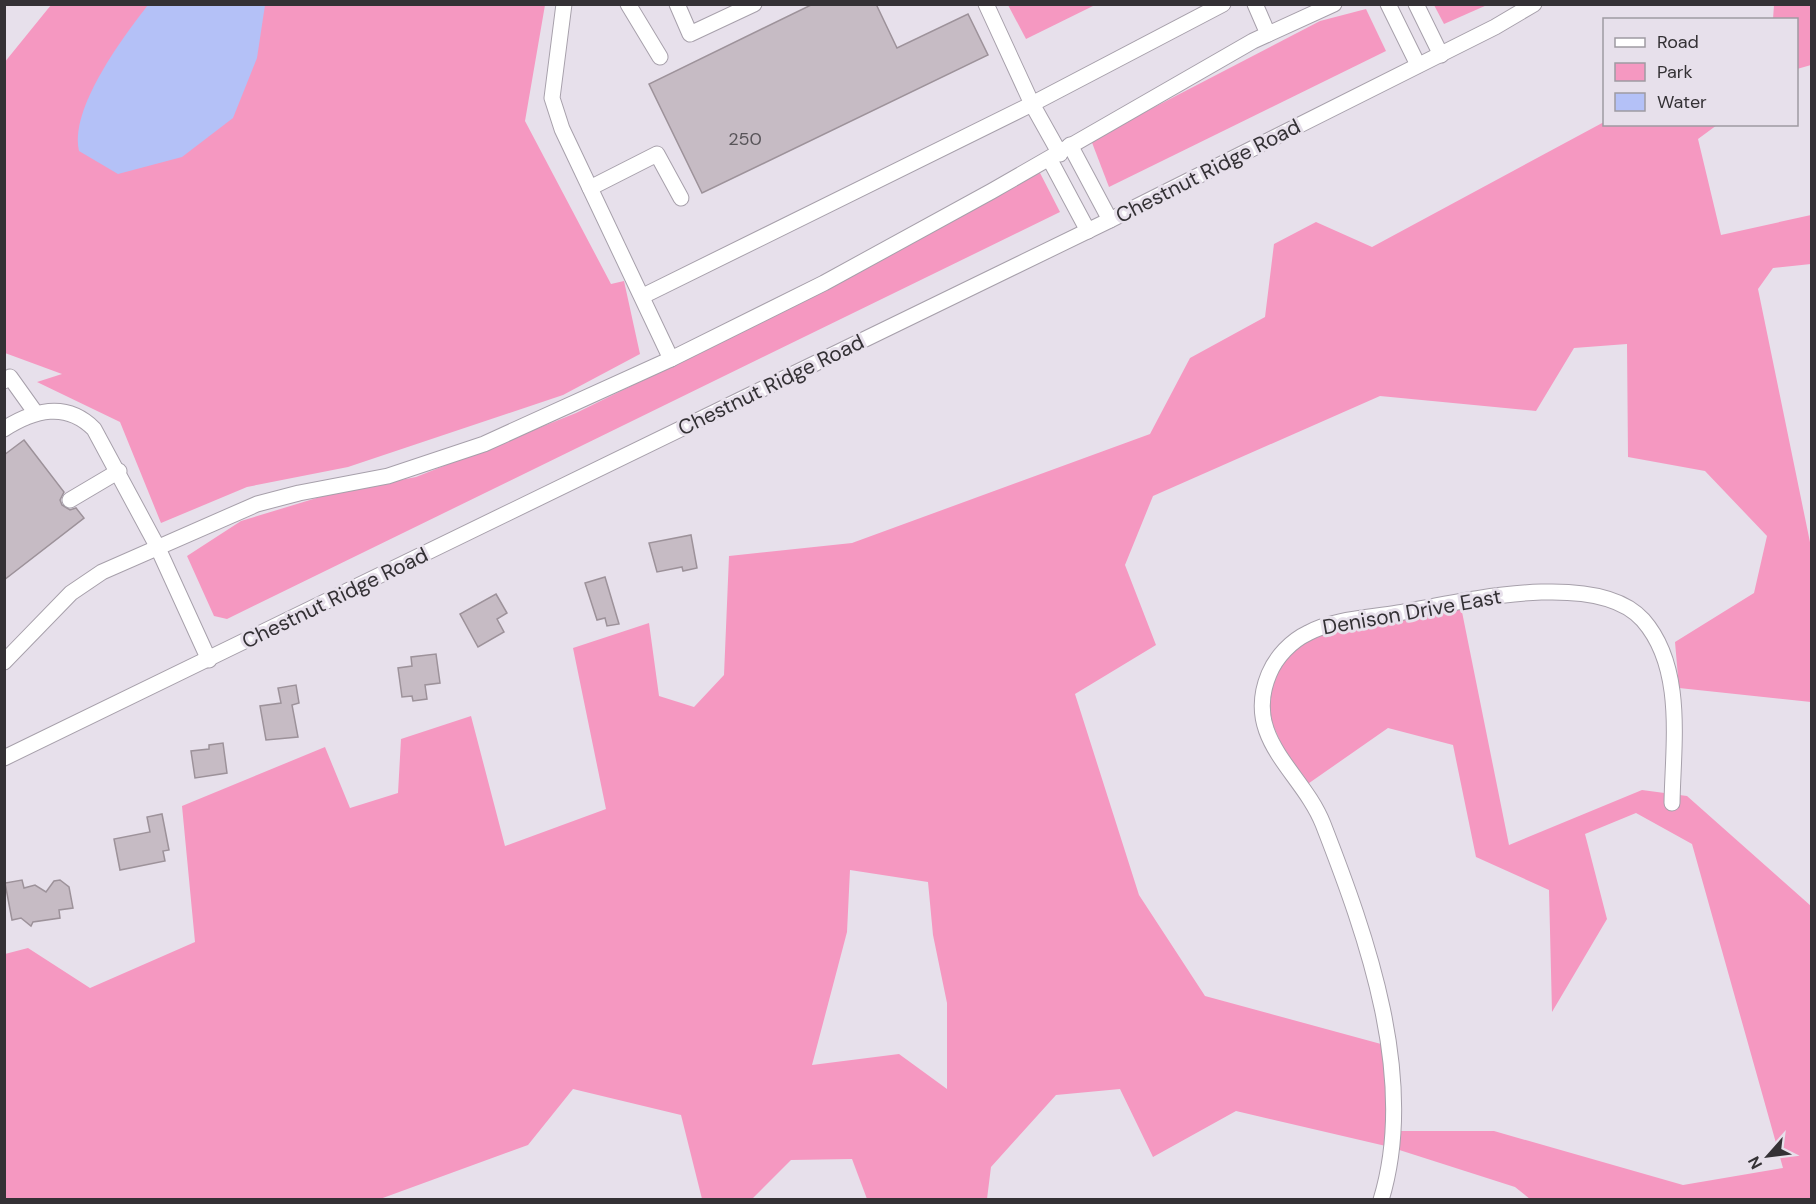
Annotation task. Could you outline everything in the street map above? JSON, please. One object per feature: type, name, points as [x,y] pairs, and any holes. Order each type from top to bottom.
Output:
[{"type":"street","points":[[564,4],[552,98],[562,129],[671,359]]},
{"type":"street","points":[[628,4],[660,57]]},
{"type":"street","points":[[677,4],[690,34],[754,4]]},
{"type":"street","points":[[986,4],[1032,104],[1060,153],[1110,220]]},
{"type":"street","points":[[643,296],[1032,104],[1223,4]]},
{"type":"street","points":[[1255,4],[1268,34]]},
{"type":"street","points":[[4,662],[80,585],[157,546],[257,504],[299,493],[388,476],[484,444],[671,359],[824,283],[1060,153],[1268,34],[1303,10],[1334,4]]},
{"type":"street","points":[[1388,4],[1418,65]]},
{"type":"street","points":[[1416,4],[1440,55]]},
{"type":"street","name":"Chestnut Ridge Road","points":[[4,758],[1088,231],[1440,55],[1534,4]]},
{"type":"street","points":[[1060,153],[1088,231]]},
{"type":"street","points":[[590,188],[657,154],[681,198]]},
{"type":"street","points":[[4,381],[9,377],[35,412]]},
{"type":"street","points":[[4,429],[35,412],[65,413],[84,420],[94,429],[119,471],[157,546],[208,660]]},
{"type":"street","points":[[70,500],[119,471]]},
{"type":"street","name":"Denison Drive East","points":[[1381,1200],[1393,1147],[1395,1118],[1389,1050],[1367,955],[1322,821],[1311,800],[1276,754],[1266,730],[1262,704],[1264,687],[1280,656],[1292,643],[1307,633],[1327,626],[1500,594],[1582,593],[1617,601],[1627,605],[1654,634],[1670,673],[1672,803]]},
{"type":"green space","points":[[51,5],[545,5],[525,121],[611,284],[624,281],[640,354],[563,395],[348,467],[247,487],[161,523],[120,422],[37,382],[62,374],[5,353],[4,63]]},
{"type":"green space","points":[[1008,5],[1095,5],[1026,39]]},
{"type":"green space","points":[[1434,5],[1487,5],[1444,24]]},
{"type":"green space","points":[[1774,5],[1811,5],[1811,65],[1798,69],[1798,18],[1773,18]]},
{"type":"green space","points":[[1366,9],[1386,51],[1109,187],[1091,140],[1320,21]]},
{"type":"green space","points":[[1603,123],[1603,126],[1716,126],[1698,139],[1721,235],[1811,215],[1811,264],[1773,268],[1758,289],[1811,547],[1811,702],[1679,688],[1675,642],[1754,593],[1767,536],[1705,471],[1628,457],[1627,344],[1574,348],[1536,411],[1380,396],[1153,496],[1125,565],[1156,645],[1075,694],[1139,895],[1205,996],[1381,1044],[1393,1131],[1494,1131],[1683,1185],[1783,1168],[1692,844],[1636,813],[1585,834],[1607,919],[1552,1012],[1549,890],[1476,857],[1453,745],[1388,728],[1302,788],[1264,706],[1291,640],[1459,597],[1509,845],[1642,790],[1687,796],[1811,906],[1811,1199],[1530,1199],[1515,1187],[1390,1147],[1236,1111],[1153,1157],[1120,1089],[1056,1095],[991,1167],[987,1199],[867,1199],[852,1159],[791,1160],[752,1199],[702,1199],[681,1115],[573,1089],[528,1145],[380,1199],[5,1200],[5,954],[28,948],[90,988],[195,942],[182,806],[325,747],[350,808],[398,793],[401,739],[471,716],[505,846],[606,809],[573,648],[649,623],[659,696],[694,707],[724,675],[729,556],[852,543],[1150,434],[1190,358],[1265,317],[1274,244],[1316,222],[1372,247]],"holes":[[[850,870],[928,882],[933,935],[947,1003],[947,1089],[899,1054],[812,1065],[847,932]]]},
{"type":"green space","points":[[1039,171],[1060,212],[227,619],[214,616],[187,556],[241,521],[333,493],[416,477],[576,413],[784,311]]},
{"type":"water","points":[[148,5],[265,5],[257,58],[233,118],[182,157],[118,174],[79,151],[78,134],[82,115],[100,74]]},
{"type":"building","points":[[813,4],[876,4],[897,48],[968,14],[988,55],[702,193],[649,84]]},
{"type":"building","points":[[24,440],[64,492],[60,500],[62,505],[70,510],[76,508],[84,518],[4,580],[4,455]]},
{"type":"building","points":[[691,535],[697,568],[683,571],[682,567],[657,572],[649,543]]},
{"type":"building","points":[[605,577],[619,624],[607,626],[605,618],[597,620],[585,583]]},
{"type":"building","points":[[496,594],[507,613],[497,619],[504,632],[478,647],[460,614]]},
{"type":"building","points":[[436,654],[440,683],[425,685],[427,699],[413,701],[412,696],[402,697],[398,668],[412,666],[411,657]]},
{"type":"building","points":[[296,685],[299,703],[292,705],[298,737],[266,740],[260,706],[281,703],[278,688]]},
{"type":"building","points":[[223,743],[227,773],[195,778],[191,751],[209,749],[209,745]]},
{"type":"building","points":[[162,814],[169,850],[163,851],[165,861],[120,870],[114,839],[150,832],[147,817]]},
{"type":"building","points":[[22,880],[24,888],[35,885],[46,892],[54,881],[60,880],[69,887],[73,908],[59,910],[60,918],[33,922],[31,926],[21,918],[12,920],[5,883]]}]
